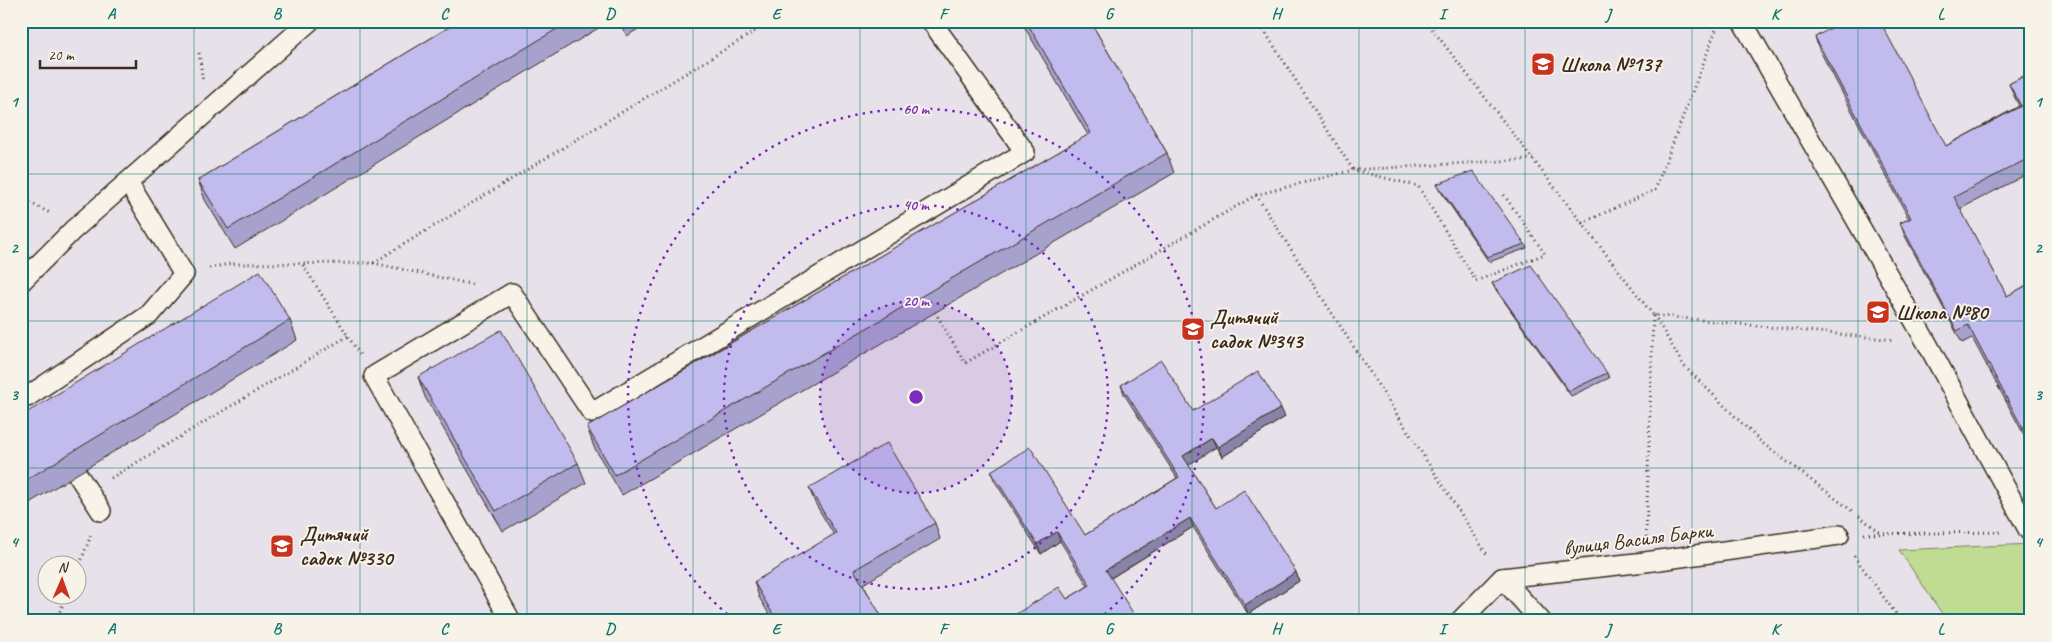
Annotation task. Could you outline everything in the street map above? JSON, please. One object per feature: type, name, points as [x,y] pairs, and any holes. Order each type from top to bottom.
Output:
[{"type":"lane","points":[[21,282],[73,230],[310,21]]},
{"type":"lane","points":[[511,621],[374,376],[512,293],[592,413],[1025,152],[930,21]]},
{"type":"lane","points":[[1742,21],[1927,343],[2030,531]]},
{"type":"lane","points":[[38,412],[24,395],[150,315],[184,274],[128,182]]},
{"type":"lane","points":[[53,436],[101,511]]},
{"type":"lane","name":"вулиця Василя Барки","points":[[1502,578],[1645,562],[1839,535]]},
{"type":"lane","points":[[1460,621],[1502,578],[1541,621]]},
{"type":"path","points":[[372,263],[772,21]]},
{"type":"path","points":[[1258,21],[1353,170],[1418,186],[1476,281],[1545,254],[1502,192]]},
{"type":"path","points":[[1426,21],[1653,315],[1684,366],[1761,442],[1882,534]]},
{"type":"path","points":[[1582,223],[1655,190],[1719,21]]},
{"type":"path","points":[[199,53],[204,87]]},
{"type":"path","points":[[935,312],[965,363],[1256,195],[1353,170],[1533,159]]},
{"type":"path","points":[[1256,195],[1502,578]]},
{"type":"path","points":[[21,198],[55,216]]},
{"type":"path","points":[[184,274],[229,264],[372,263],[512,293]]},
{"type":"path","points":[[303,264],[374,376]]},
{"type":"path","points":[[1653,315],[1927,343]]},
{"type":"path","points":[[1645,562],[1653,315]]},
{"type":"path","points":[[89,491],[348,336]]},
{"type":"path","points":[[84,554],[101,511]]},
{"type":"path","points":[[1839,535],[2030,531]]},
{"type":"path","points":[[1839,535],[1901,621]]},
{"type":"path","points":[[59,621],[58,616],[63,604]]},
{"type":"green space","points":[[2031,544],[2031,621],[1947,621],[1899,550]]},
{"type":"building","points":[[459,21],[570,21],[228,229],[198,180]]},
{"type":"building","points":[[1026,21],[1090,21],[1167,153],[615,475],[587,427],[1091,133]]},
{"type":"building","points":[[1844,21],[1880,21],[1946,146],[2021,106],[2009,84],[2031,72],[2031,157],[1954,197],[2007,296],[2031,283],[2031,444],[1968,325],[1957,331],[1900,223],[1911,218],[1815,37]]},
{"type":"building","points":[[1473,171],[1525,244],[1487,257],[1437,184]]},
{"type":"building","points":[[1531,265],[1607,373],[1569,391],[1492,283]]},
{"type":"building","points":[[260,271],[290,320],[21,483],[21,416]]},
{"type":"building","points":[[501,330],[578,463],[496,511],[418,377]]},
{"type":"building","points":[[1161,360],[1193,411],[1258,371],[1281,408],[1218,447],[1212,438],[1183,456],[1216,508],[1244,490],[1296,572],[1245,605],[1190,518],[1106,570],[1138,621],[1005,621],[1059,587],[1067,599],[1090,585],[1057,532],[1037,544],[991,471],[1030,447],[1085,535],[1179,477],[1121,385]]},
{"type":"building","points":[[887,443],[935,523],[854,570],[882,617],[876,621],[777,621],[754,582],[836,533],[809,488]]},
{"type":"place","name":"Школа №137","points":[[1543,64]]},
{"type":"place","name":"Школа №80","points":[[1878,312]]},
{"type":"place","name":"Дитячий садок №343","points":[[1193,329]]},
{"type":"place","name":"Дитячий садок №330","points":[[282,546]]}]
